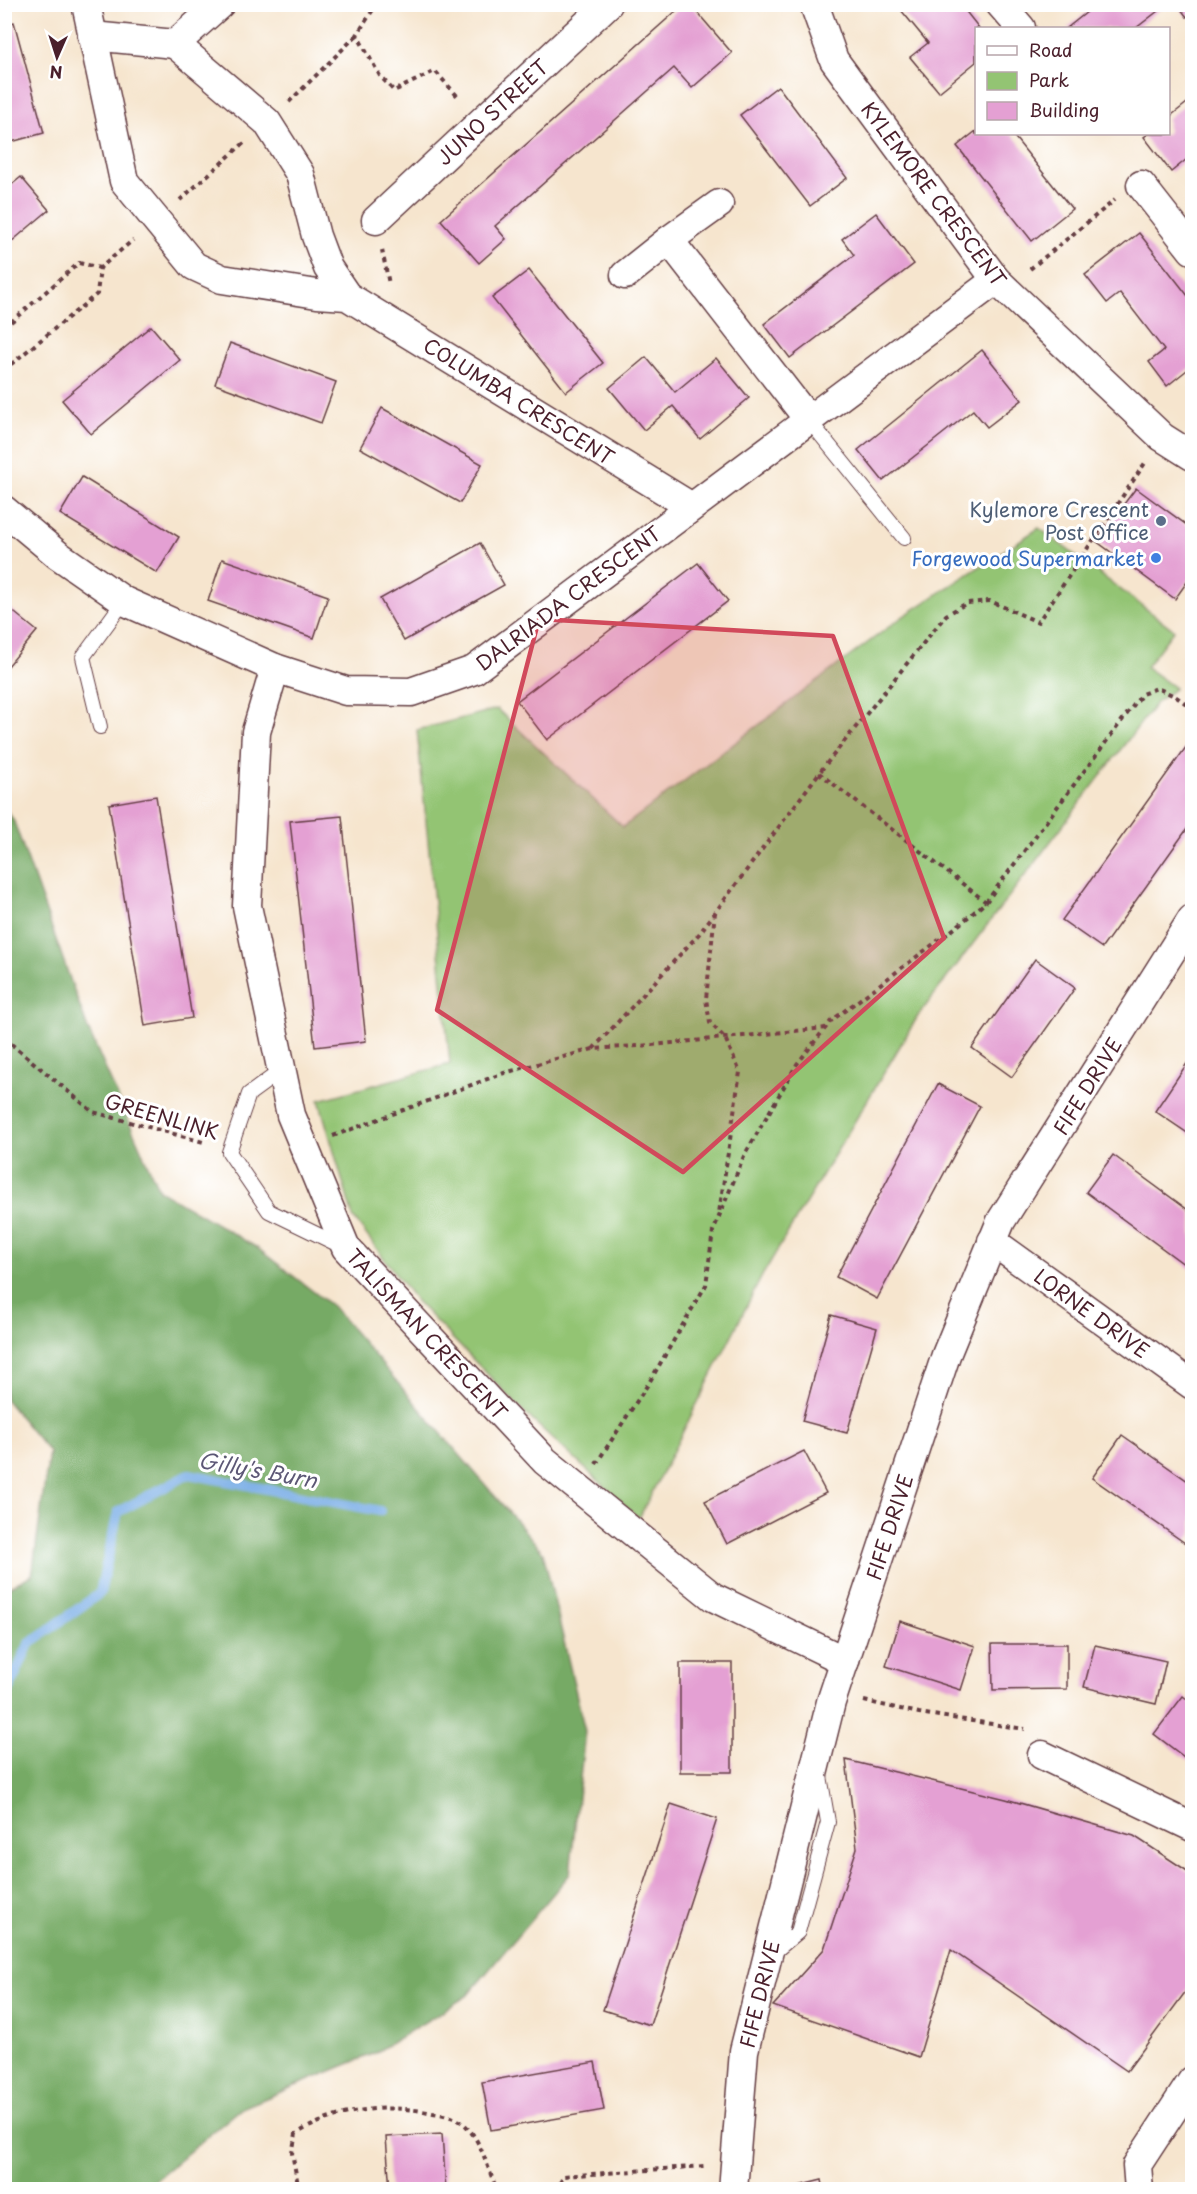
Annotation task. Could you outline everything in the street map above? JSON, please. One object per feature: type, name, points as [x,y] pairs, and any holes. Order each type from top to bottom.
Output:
[{"type":"street","name":"COLUMBA CRESCENT","points":[[86,4],[124,181],[194,266],[222,279],[317,294],[347,296]]},
{"type":"street","points":[[92,36],[175,44],[220,4]]},
{"type":"street","name":"JUNO STREET","points":[[375,219],[608,4]]},
{"type":"street","name":"KYLEMORE CRESCENT","points":[[814,4],[834,60],[1000,285],[1162,437],[1192,456]]},
{"type":"street","name":"COLUMBA CRESCENT","points":[[175,44],[267,122],[300,174],[316,236],[328,268],[347,296],[690,506]]},
{"type":"street","points":[[1141,185],[1189,238]]},
{"type":"street","points":[[625,275],[719,204]]},
{"type":"street","points":[[669,240],[807,419]]},
{"type":"street","name":"DALRIADA CRESCENT","points":[[4,510],[58,555],[124,601],[275,668],[346,691],[411,692],[474,670],[807,419],[1000,285]]},
{"type":"street","name":"TALISMAN CRESCENT","points":[[275,668],[256,732],[247,906],[291,1114],[346,1248],[544,1461],[713,1597],[845,1661]]},
{"type":"street","name":"FIFE DRIVE","points":[[734,2177],[744,2051],[817,1759],[834,1694],[946,1355],[1001,1221],[1192,919]]},
{"type":"street","name":"LORNE DRIVE","points":[[992,1241],[1192,1385]]},
{"type":"street","points":[[1042,1755],[1192,1827]]},
{"type":"street","points":[[1138,2190],[1137,2165],[1192,2081]]},
{"type":"lane","points":[[807,419],[904,538]]},
{"type":"lane","points":[[100,727],[83,657],[124,601]]},
{"type":"lane","points":[[282,1070],[249,1094],[229,1152],[269,1211],[346,1248]]},
{"type":"path","points":[[356,4],[377,6],[357,35],[380,76],[394,91],[435,71],[481,122]]},
{"type":"path","points":[[1000,285],[1125,192],[1141,185]]},
{"type":"path","points":[[375,219],[397,326]]},
{"type":"path","points":[[4,328],[79,263],[100,268]]},
{"type":"path","points":[[593,1049],[699,934],[819,773],[946,615],[967,603],[990,601],[1038,622],[1162,437]]},
{"type":"path","points":[[579,1489],[650,1381],[706,1285],[713,1231],[744,1156],[797,1064],[831,1021],[987,902],[1142,694],[1157,688],[1175,696],[1192,708]]},
{"type":"path","points":[[819,773],[987,902]]},
{"type":"path","points":[[715,911],[706,999],[710,1023],[725,1038],[740,1072],[718,1220]]},
{"type":"path","points":[[304,1147],[504,1073],[593,1049],[826,1028]]},
{"type":"path","name":"GREENLINK","points":[[4,1038],[93,1112],[197,1140],[229,1152]]},
{"type":"path","points":[[834,1694],[919,1713],[1033,1730],[1042,1755]]},
{"type":"path","points":[[298,2190],[292,2153],[296,2134],[317,2121],[385,2107],[411,2108],[452,2116],[466,2126],[483,2153],[495,2185],[505,2190]]},
{"type":"path","points":[[555,2190],[559,2187],[563,2176],[587,2172],[734,2177]]},
{"type":"highlighted area","points":[[539,619],[833,636],[944,938],[683,1172],[437,1010]]},
{"type":"green space","points":[[1039,528],[1174,630],[1146,667],[1175,688],[1156,703],[918,1016],[763,1274],[639,1518],[529,1417],[415,1300],[353,1217],[319,1100],[450,1064],[417,730],[497,709],[623,827],[902,617]]},
{"type":"green space","points":[[5,809],[13,819],[88,1029],[159,1190],[256,1247],[332,1306],[543,1552],[585,1731],[570,1874],[467,1996],[375,2053],[242,2108],[144,2189],[5,2189],[5,1589],[32,1575],[49,1452],[5,1399]]},
{"type":"building","points":[[684,4],[690,4],[732,53],[692,88],[674,68],[495,226],[506,239],[479,263],[441,220]]},
{"type":"building","points":[[896,4],[960,4],[978,27],[975,27],[975,63],[939,92],[910,57],[928,43]]},
{"type":"building","points":[[1097,4],[1167,4],[1137,27],[1068,27]]},
{"type":"building","points":[[1177,4],[1192,4],[1192,12],[1187,17]]},
{"type":"building","points":[[14,22],[44,133],[4,144],[4,24]]},
{"type":"building","points":[[778,86],[847,178],[810,206],[740,115]]},
{"type":"building","points":[[1192,99],[1192,155],[1171,172],[1144,137],[1170,135],[1170,116]]},
{"type":"building","points":[[975,132],[975,135],[1013,135],[1072,209],[1032,241],[957,146]]},
{"type":"building","points":[[21,177],[49,210],[4,248],[4,191]]},
{"type":"building","points":[[876,213],[914,264],[790,358],[764,324],[854,255],[842,239]]},
{"type":"building","points":[[1139,233],[1192,301],[1192,366],[1167,386],[1149,362],[1164,350],[1120,293],[1107,303],[1085,275]]},
{"type":"building","points":[[529,270],[603,363],[566,392],[492,298]]},
{"type":"building","points":[[151,326],[180,360],[91,434],[62,400]]},
{"type":"building","points":[[230,343],[336,382],[321,423],[215,384]]},
{"type":"building","points":[[982,350],[1022,400],[987,427],[973,410],[883,481],[858,450]]},
{"type":"building","points":[[646,357],[675,392],[716,358],[749,398],[700,439],[673,406],[644,430],[609,388]]},
{"type":"building","points":[[382,408],[482,464],[460,503],[360,448]]},
{"type":"building","points":[[82,477],[179,537],[157,573],[60,514]]},
{"type":"building","name":"Forgewood Supermarket","points":[[1136,488],[1192,529],[1192,575],[1175,599],[1096,541]]},
{"type":"building","points":[[480,543],[504,585],[404,641],[380,599]]},
{"type":"building","points":[[222,559],[328,596],[314,638],[208,601]]},
{"type":"building","points":[[698,563],[728,601],[547,740],[517,701]]},
{"type":"building","points":[[4,604],[37,631],[8,666],[4,663]]},
{"type":"building","points":[[1189,743],[1192,745],[1192,822],[1102,948],[1062,920]]},
{"type":"building","points":[[156,796],[192,1018],[145,1026],[109,804]]},
{"type":"building","points":[[342,816],[366,1041],[315,1047],[290,821]]},
{"type":"building","points":[[1035,959],[1075,988],[1012,1077],[972,1048]]},
{"type":"building","points":[[1192,1056],[1192,1136],[1155,1111]]},
{"type":"building","points":[[938,1084],[980,1106],[877,1299],[836,1277]]},
{"type":"building","points":[[1113,1155],[1192,1213],[1192,1270],[1086,1192]]},
{"type":"building","points":[[831,1315],[877,1328],[847,1433],[802,1421]]},
{"type":"building","points":[[1122,1435],[1192,1484],[1192,1533],[1185,1543],[1092,1478]]},
{"type":"building","points":[[804,1451],[826,1493],[727,1544],[705,1501]]},
{"type":"building","points":[[900,1621],[975,1646],[961,1690],[886,1666]]},
{"type":"building","points":[[992,1644],[1067,1644],[1067,1689],[993,1690]]},
{"type":"building","points":[[1095,1645],[1166,1661],[1156,1704],[1084,1687]]},
{"type":"building","points":[[680,1663],[732,1663],[732,1772],[680,1772]]},
{"type":"building","points":[[1183,1696],[1192,1703],[1192,1763],[1154,1734]]},
{"type":"building","points":[[846,1760],[1006,1799],[1134,1836],[1192,1874],[1192,1983],[1127,2071],[951,1950],[919,2057],[773,2006],[824,1949],[857,1848]]},
{"type":"building","points":[[671,1804],[717,1819],[650,2025],[603,2010]]},
{"type":"building","points":[[595,2062],[604,2110],[491,2130],[482,2082]]},
{"type":"building","points":[[442,2134],[446,2190],[390,2190],[386,2137]]},
{"type":"building","points":[[822,2180],[824,2190],[786,2190],[786,2189]]},
{"type":"waterway","name":"Gilly's Burn","points":[[4,1700],[29,1644],[100,1593],[118,1512],[189,1474],[380,1511]]},
{"type":"place","name":"Kylemore Crescent Post Office","points":[[1161,521]]},
{"type":"place","name":"Forgewood Supermarket","points":[[1156,558]]}]
